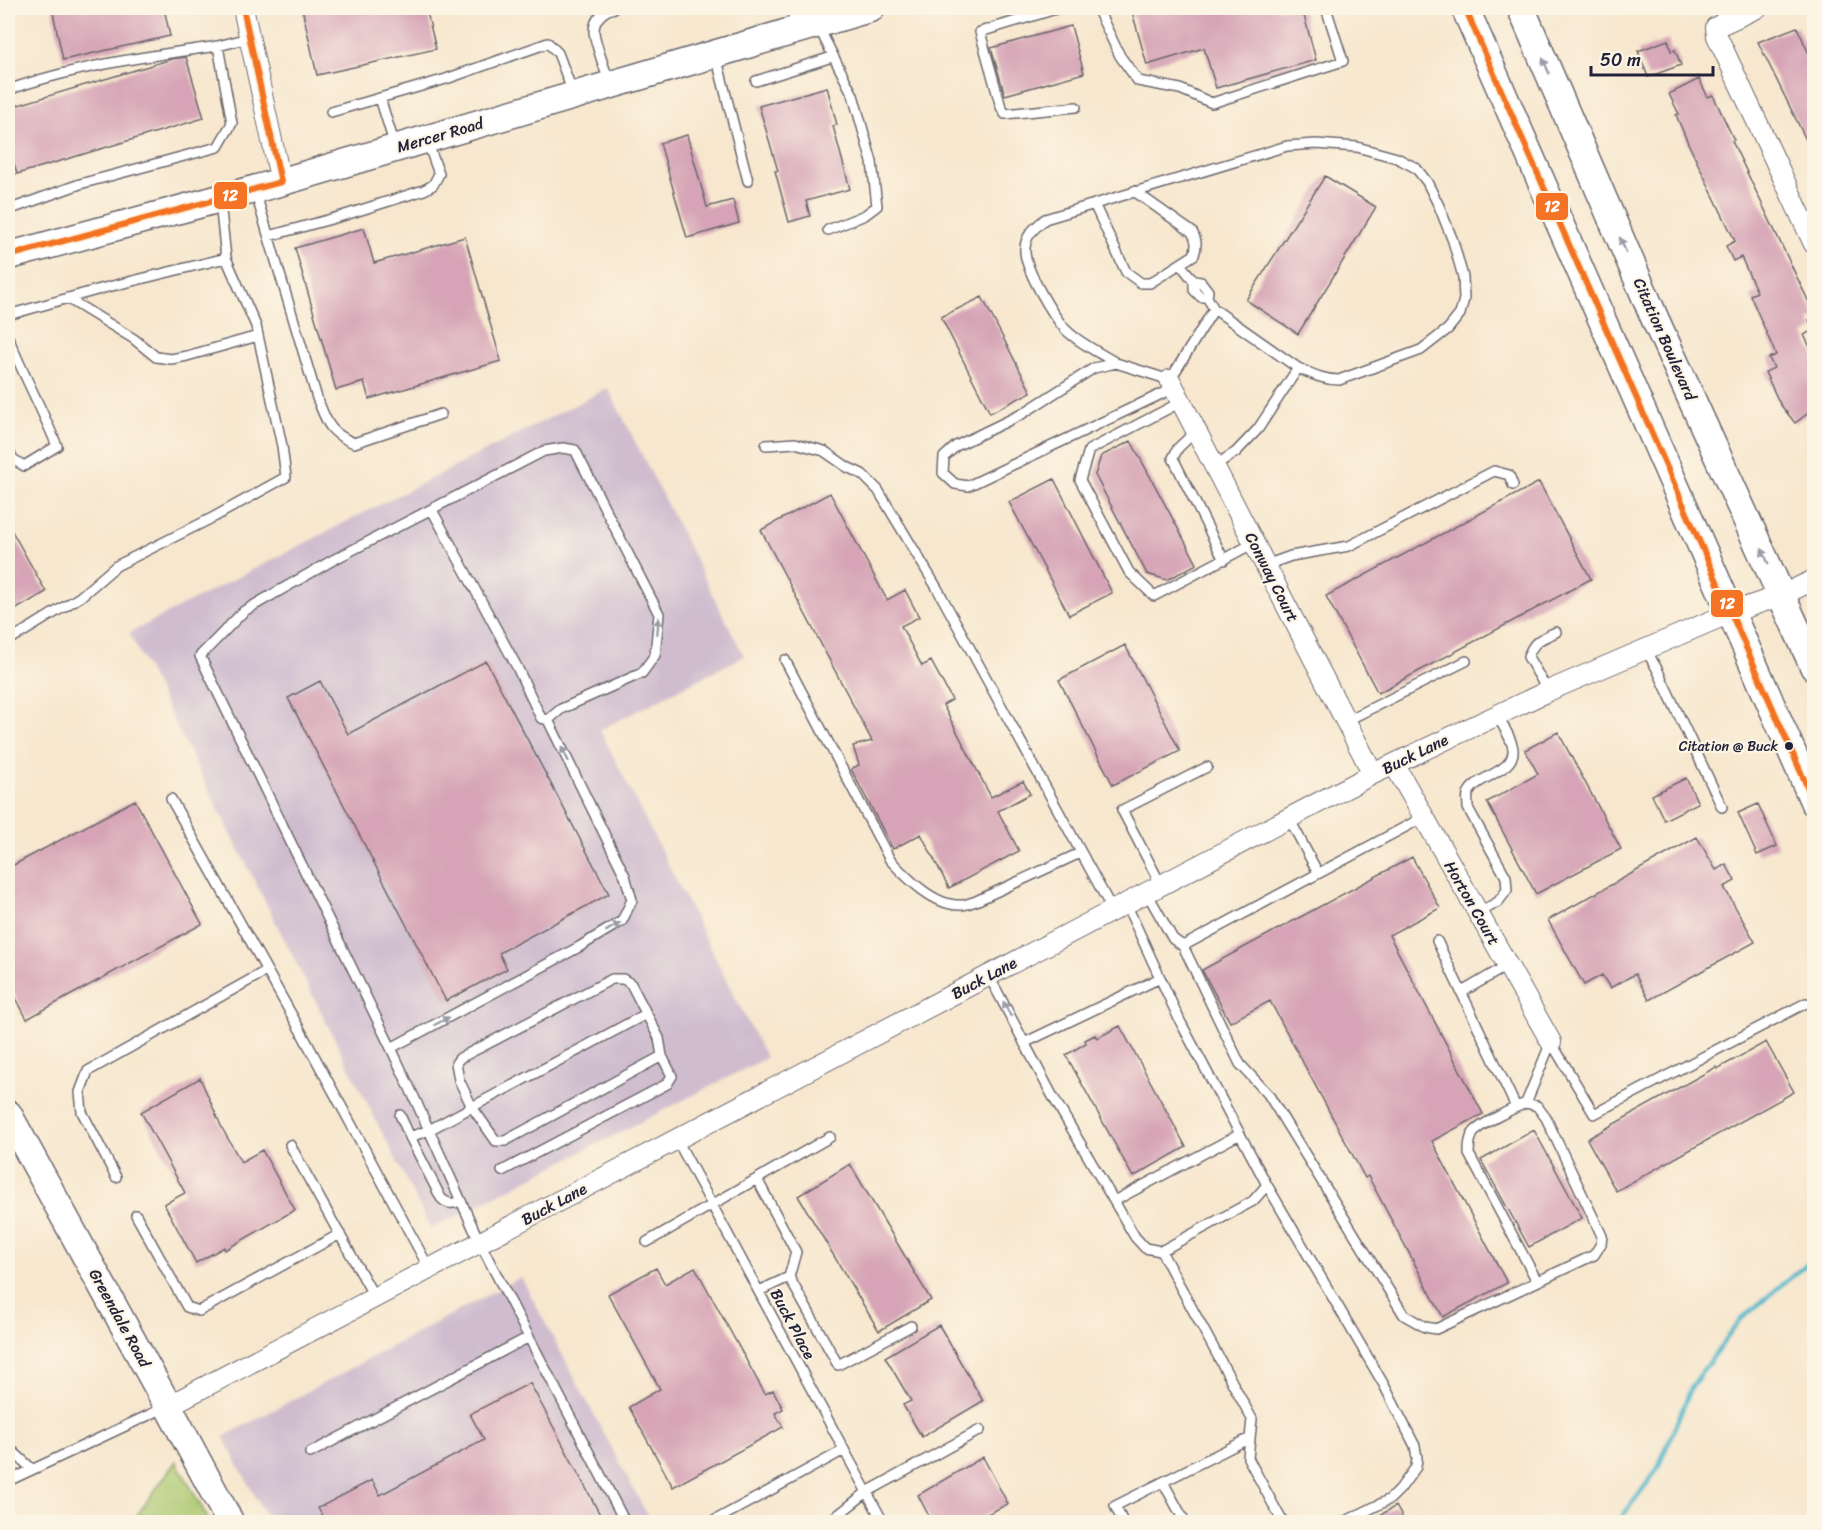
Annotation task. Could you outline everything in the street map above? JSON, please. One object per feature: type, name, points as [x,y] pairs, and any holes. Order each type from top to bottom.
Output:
[{"type":"main road","points":[[1466,8],[1815,802]]},
{"type":"main road","name":"Citation Boulevard","points":[[1521,8],[1655,319],[1815,667]]},
{"type":"main road","name":"Mercer Road","points":[[8,256],[281,182],[610,85],[716,53],[802,20],[862,9]]},
{"type":"main road","name":"Greendale Road","points":[[8,1114],[230,1522]]},
{"type":"street","points":[[243,8],[281,182]]},
{"type":"street","points":[[1757,8],[1716,27],[1719,43],[1815,244]]},
{"type":"street","name":"Conway Court","points":[[1175,390],[1374,774]]},
{"type":"street","name":"Buck Lane","points":[[168,1406],[1374,774],[1548,691],[1730,613],[1782,595],[1815,580]]},
{"type":"street","name":"Horton Court","points":[[1394,764],[1551,1042]]},
{"type":"lane","points":[[610,85],[594,32],[596,21],[606,10],[614,8]]},
{"type":"lane","points":[[1059,8],[980,32],[1005,114],[1076,107]]},
{"type":"lane","points":[[1097,8],[1120,56],[1138,81],[1180,89],[1212,103],[1343,61],[1326,8]]},
{"type":"lane","points":[[1716,27],[1725,8]]},
{"type":"lane","points":[[802,20],[832,57],[853,95],[872,162],[877,206],[865,215],[828,230]]},
{"type":"lane","points":[[8,90],[29,82],[114,63],[218,46],[249,38]]},
{"type":"lane","points":[[331,112],[446,79],[548,43],[558,53],[574,95]]},
{"type":"lane","points":[[8,210],[80,184],[218,147],[232,123],[218,46]]},
{"type":"lane","points":[[716,53],[748,181]]},
{"type":"lane","points":[[756,81],[832,57]]},
{"type":"lane","points":[[380,98],[396,148]]},
{"type":"lane","points":[[269,236],[363,210],[433,185],[439,174],[427,139]]},
{"type":"lane","points":[[1175,390],[1116,363],[1067,331],[1050,310],[1031,271],[1024,250],[1029,233],[1045,219],[1287,146],[1316,144],[1357,147],[1397,158],[1416,168],[1427,182],[1453,241],[1463,277],[1464,299],[1460,314],[1448,329],[1421,350],[1339,380],[1330,380],[1298,368],[1214,309],[1207,297],[1208,291],[1201,282],[1194,281],[1180,264]]},
{"type":"lane","points":[[254,189],[317,398],[330,428],[338,436],[354,443],[441,414]]},
{"type":"lane","points":[[1094,204],[1126,272],[1141,283],[1150,283],[1194,255],[1197,246],[1196,238],[1179,222],[1134,191]]},
{"type":"lane","points":[[8,640],[80,597],[116,566],[214,517],[286,477],[282,446],[256,326],[226,258],[220,199]]},
{"type":"lane","points":[[8,315],[226,258]]},
{"type":"lane","points":[[67,298],[134,339],[156,357],[171,359],[187,356],[258,336]]},
{"type":"lane","points":[[1214,309],[1175,390],[1089,450],[1080,480],[1129,572],[1154,596],[1254,543]]},
{"type":"lane","points":[[8,337],[57,446],[24,466],[13,459],[8,450]]},
{"type":"lane","points":[[1116,363],[1094,368],[1022,414],[956,446],[944,456],[944,473],[955,484],[968,486],[1175,390]]},
{"type":"lane","points":[[1214,466],[1236,452],[1258,429],[1298,368]]},
{"type":"lane","points":[[1196,431],[1178,448],[1173,458],[1224,560]]},
{"type":"lane","points":[[766,445],[795,443],[824,451],[862,474],[878,490],[937,588],[1080,852],[1119,907],[1160,978],[1180,1021],[1267,1185],[1384,1385],[1415,1446],[1416,1467],[1400,1490],[1390,1498],[1344,1522]]},
{"type":"lane","points":[[548,720],[561,709],[642,673],[655,655],[659,614],[575,450],[563,448],[544,451],[333,560],[244,611],[200,656],[391,1048],[480,1243],[625,1522]]},
{"type":"lane","points":[[1266,565],[1291,556],[1349,546],[1494,471],[1509,475],[1513,485]]},
{"type":"lane","points":[[391,1048],[579,947],[622,921],[632,900],[624,876],[548,720],[541,718],[517,667],[432,510]]},
{"type":"lane","points":[[1548,691],[1528,657],[1537,641],[1556,632]]},
{"type":"lane","points":[[1646,650],[1722,807]]},
{"type":"lane","points":[[785,660],[890,860],[928,894],[944,902],[962,905],[976,901],[1080,852]]},
{"type":"lane","points":[[1346,721],[1466,661]]},
{"type":"lane","points":[[1478,913],[1498,902],[1507,890],[1506,877],[1468,808],[1467,798],[1475,785],[1508,765],[1513,753],[1513,746],[1497,715]]},
{"type":"lane","points":[[1207,767],[1122,810],[1173,939],[1183,946],[1240,1064],[1268,1094],[1404,1315],[1425,1327],[1436,1329],[1594,1255],[1601,1245],[1602,1236],[1546,1118],[1537,1106],[1526,1103],[1474,1131],[1469,1154],[1537,1281]]},
{"type":"lane","points":[[171,799],[429,1269]]},
{"type":"lane","points":[[1183,946],[1424,817]]},
{"type":"lane","points":[[1289,818],[1318,873]]},
{"type":"lane","points":[[1437,940],[1516,1107]]},
{"type":"lane","points":[[1462,992],[1508,965]]},
{"type":"lane","points":[[116,1177],[82,1112],[80,1092],[88,1071],[267,971]]},
{"type":"lane","points":[[989,976],[1052,1095],[1114,1201],[1145,1248],[1161,1251],[1253,1201],[1267,1185]]},
{"type":"lane","points":[[1024,1043],[1160,978]]},
{"type":"lane","points":[[502,1171],[667,1084],[672,1076],[662,1056],[659,1038],[630,984],[623,979],[612,979],[460,1058],[456,1063],[459,1080],[472,1107],[496,1141],[505,1141],[662,1056]]},
{"type":"lane","points":[[1551,1042],[1594,1114],[1806,1003]]},
{"type":"lane","points":[[410,1137],[429,1130],[646,1014]]},
{"type":"lane","points":[[1526,1103],[1551,1042]]},
{"type":"lane","points":[[399,1115],[441,1198],[451,1204],[461,1201]]},
{"type":"lane","points":[[1114,1201],[1240,1134]]},
{"type":"lane","points":[[646,1242],[830,1137]]},
{"type":"lane","name":"Buck Place","points":[[677,1140],[883,1522]]},
{"type":"lane","points":[[290,1145],[375,1298]]},
{"type":"lane","points":[[757,1179],[796,1252],[789,1277],[838,1365],[911,1326]]},
{"type":"lane","points":[[136,1215],[187,1307],[199,1311],[340,1234]]},
{"type":"lane","points":[[1161,1251],[1252,1419],[1248,1458],[1281,1519],[1286,1522]]},
{"type":"lane","points":[[759,1290],[789,1277]]},
{"type":"lane","points":[[310,1453],[528,1337]]},
{"type":"lane","points":[[8,1481],[168,1406]]},
{"type":"lane","points":[[825,1522],[838,1515],[867,1492],[980,1430]]},
{"type":"lane","points":[[1123,1522],[1115,1506],[1250,1438]]},
{"type":"lane","points":[[8,1447],[33,1469]]},
{"type":"lane","points":[[712,1522],[844,1450]]},
{"type":"lane","points":[[1163,1482],[1185,1522]]},
{"type":"shaded area","points":[[608,388],[744,656],[600,730],[766,1058],[431,1229],[129,633]]},
{"type":"shaded area","points":[[521,1277],[651,1522],[269,1522],[223,1437]]},
{"type":"green space","points":[[176,1461],[210,1522],[132,1522]]},
{"type":"building","points":[[52,8],[164,8],[170,36],[63,60]]},
{"type":"building","points":[[302,8],[426,8],[436,49],[317,75]]},
{"type":"building","points":[[1131,8],[1302,8],[1316,60],[1216,88],[1204,48],[1147,65]]},
{"type":"building","points":[[1071,26],[1084,73],[1005,95],[991,48]]},
{"type":"building","points":[[1797,27],[1810,56],[1815,54],[1815,158],[1758,42]]},
{"type":"building","points":[[1668,40],[1671,51],[1675,50],[1681,65],[1648,77],[1638,51]]},
{"type":"building","points":[[186,57],[204,118],[17,174],[8,141],[8,108],[172,59]]},
{"type":"building","points":[[1699,79],[1708,97],[1713,95],[1734,140],[1732,141],[1815,315],[1815,318],[1809,320],[1813,330],[1804,335],[1815,357],[1815,408],[1795,423],[1780,404],[1765,372],[1774,368],[1769,358],[1776,355],[1750,295],[1757,292],[1741,257],[1733,261],[1726,246],[1735,241],[1688,143],[1676,115],[1679,114],[1669,94]]},
{"type":"building","points":[[827,87],[837,125],[833,126],[850,189],[806,201],[810,216],[789,222],[775,171],[778,171],[759,106]]},
{"type":"building","points":[[687,135],[707,207],[733,200],[739,223],[687,238],[660,143]]},
{"type":"building","points":[[1325,176],[1376,207],[1298,334],[1246,300]]},
{"type":"building","points":[[364,228],[374,263],[465,237],[501,361],[369,399],[364,382],[336,390],[295,248]]},
{"type":"building","points":[[982,297],[1031,392],[990,413],[941,317]]},
{"type":"building","points":[[1131,441],[1197,564],[1167,580],[1147,574],[1095,475],[1101,456]]},
{"type":"building","points":[[1054,479],[1112,593],[1069,615],[1009,502]]},
{"type":"building","points":[[1539,482],[1591,579],[1378,693],[1326,596]]},
{"type":"building","points":[[830,493],[887,600],[905,590],[919,617],[901,626],[922,666],[931,661],[952,700],[943,705],[991,797],[1023,781],[1030,794],[998,811],[1019,851],[949,888],[921,834],[893,849],[851,769],[859,765],[853,746],[872,741],[761,530]]},
{"type":"building","points":[[8,524],[46,592],[8,614]]},
{"type":"building","points":[[1125,645],[1180,751],[1113,785],[1059,680]]},
{"type":"building","points":[[486,661],[609,894],[499,953],[507,969],[446,1001],[288,698],[320,681],[348,734]]},
{"type":"building","points":[[1558,732],[1621,849],[1536,894],[1487,802],[1538,774],[1525,750]]},
{"type":"building","points":[[1686,778],[1698,803],[1664,820],[1652,795]]},
{"type":"building","points":[[135,800],[202,924],[27,1019],[8,983],[8,868]]},
{"type":"building","points":[[1758,804],[1777,846],[1757,855],[1738,813]]},
{"type":"building","points":[[1697,837],[1716,870],[1726,864],[1735,881],[1724,887],[1755,942],[1649,1000],[1635,974],[1610,988],[1602,975],[1584,985],[1548,920]]},
{"type":"building","points":[[1412,857],[1440,908],[1389,935],[1483,1114],[1432,1141],[1507,1283],[1443,1317],[1368,1176],[1365,1178],[1270,1001],[1230,1022],[1202,970]]},
{"type":"building","points":[[1120,1026],[1186,1147],[1133,1177],[1066,1055],[1086,1043],[1085,1040],[1095,1035],[1097,1038]]},
{"type":"building","points":[[1766,1042],[1794,1092],[1616,1191],[1587,1139],[1716,1067],[1717,1069]]},
{"type":"building","points":[[200,1078],[222,1128],[241,1162],[262,1150],[295,1210],[225,1250],[224,1247],[196,1263],[164,1204],[185,1193],[141,1112]]},
{"type":"building","points":[[1534,1130],[1582,1218],[1529,1247],[1481,1160]]},
{"type":"building","points":[[850,1164],[931,1300],[879,1331],[798,1196]]},
{"type":"building","points":[[695,1267],[765,1394],[773,1390],[783,1409],[775,1413],[783,1427],[673,1487],[629,1407],[660,1389],[608,1294],[656,1268],[665,1284]]},
{"type":"building","points":[[939,1325],[983,1401],[922,1437],[903,1405],[911,1401],[885,1357]]},
{"type":"building","points":[[530,1383],[604,1522],[326,1522],[318,1508],[372,1480],[380,1495],[484,1440],[470,1414]]},
{"type":"building","points":[[983,1457],[1008,1504],[971,1522],[932,1522],[918,1495]]},
{"type":"building","points":[[1396,1506],[1405,1522],[1368,1522]]},
{"type":"waterway","points":[[1618,1522],[1657,1470],[1692,1386],[1740,1320],[1814,1258]]},
{"type":"transit line","name":"12","points":[[8,256],[281,182],[243,8]]},
{"type":"transit line","name":"12","points":[[1465,8],[1814,802]]},
{"type":"place","name":"Citation @ Buck","points":[[1789,746]]}]
